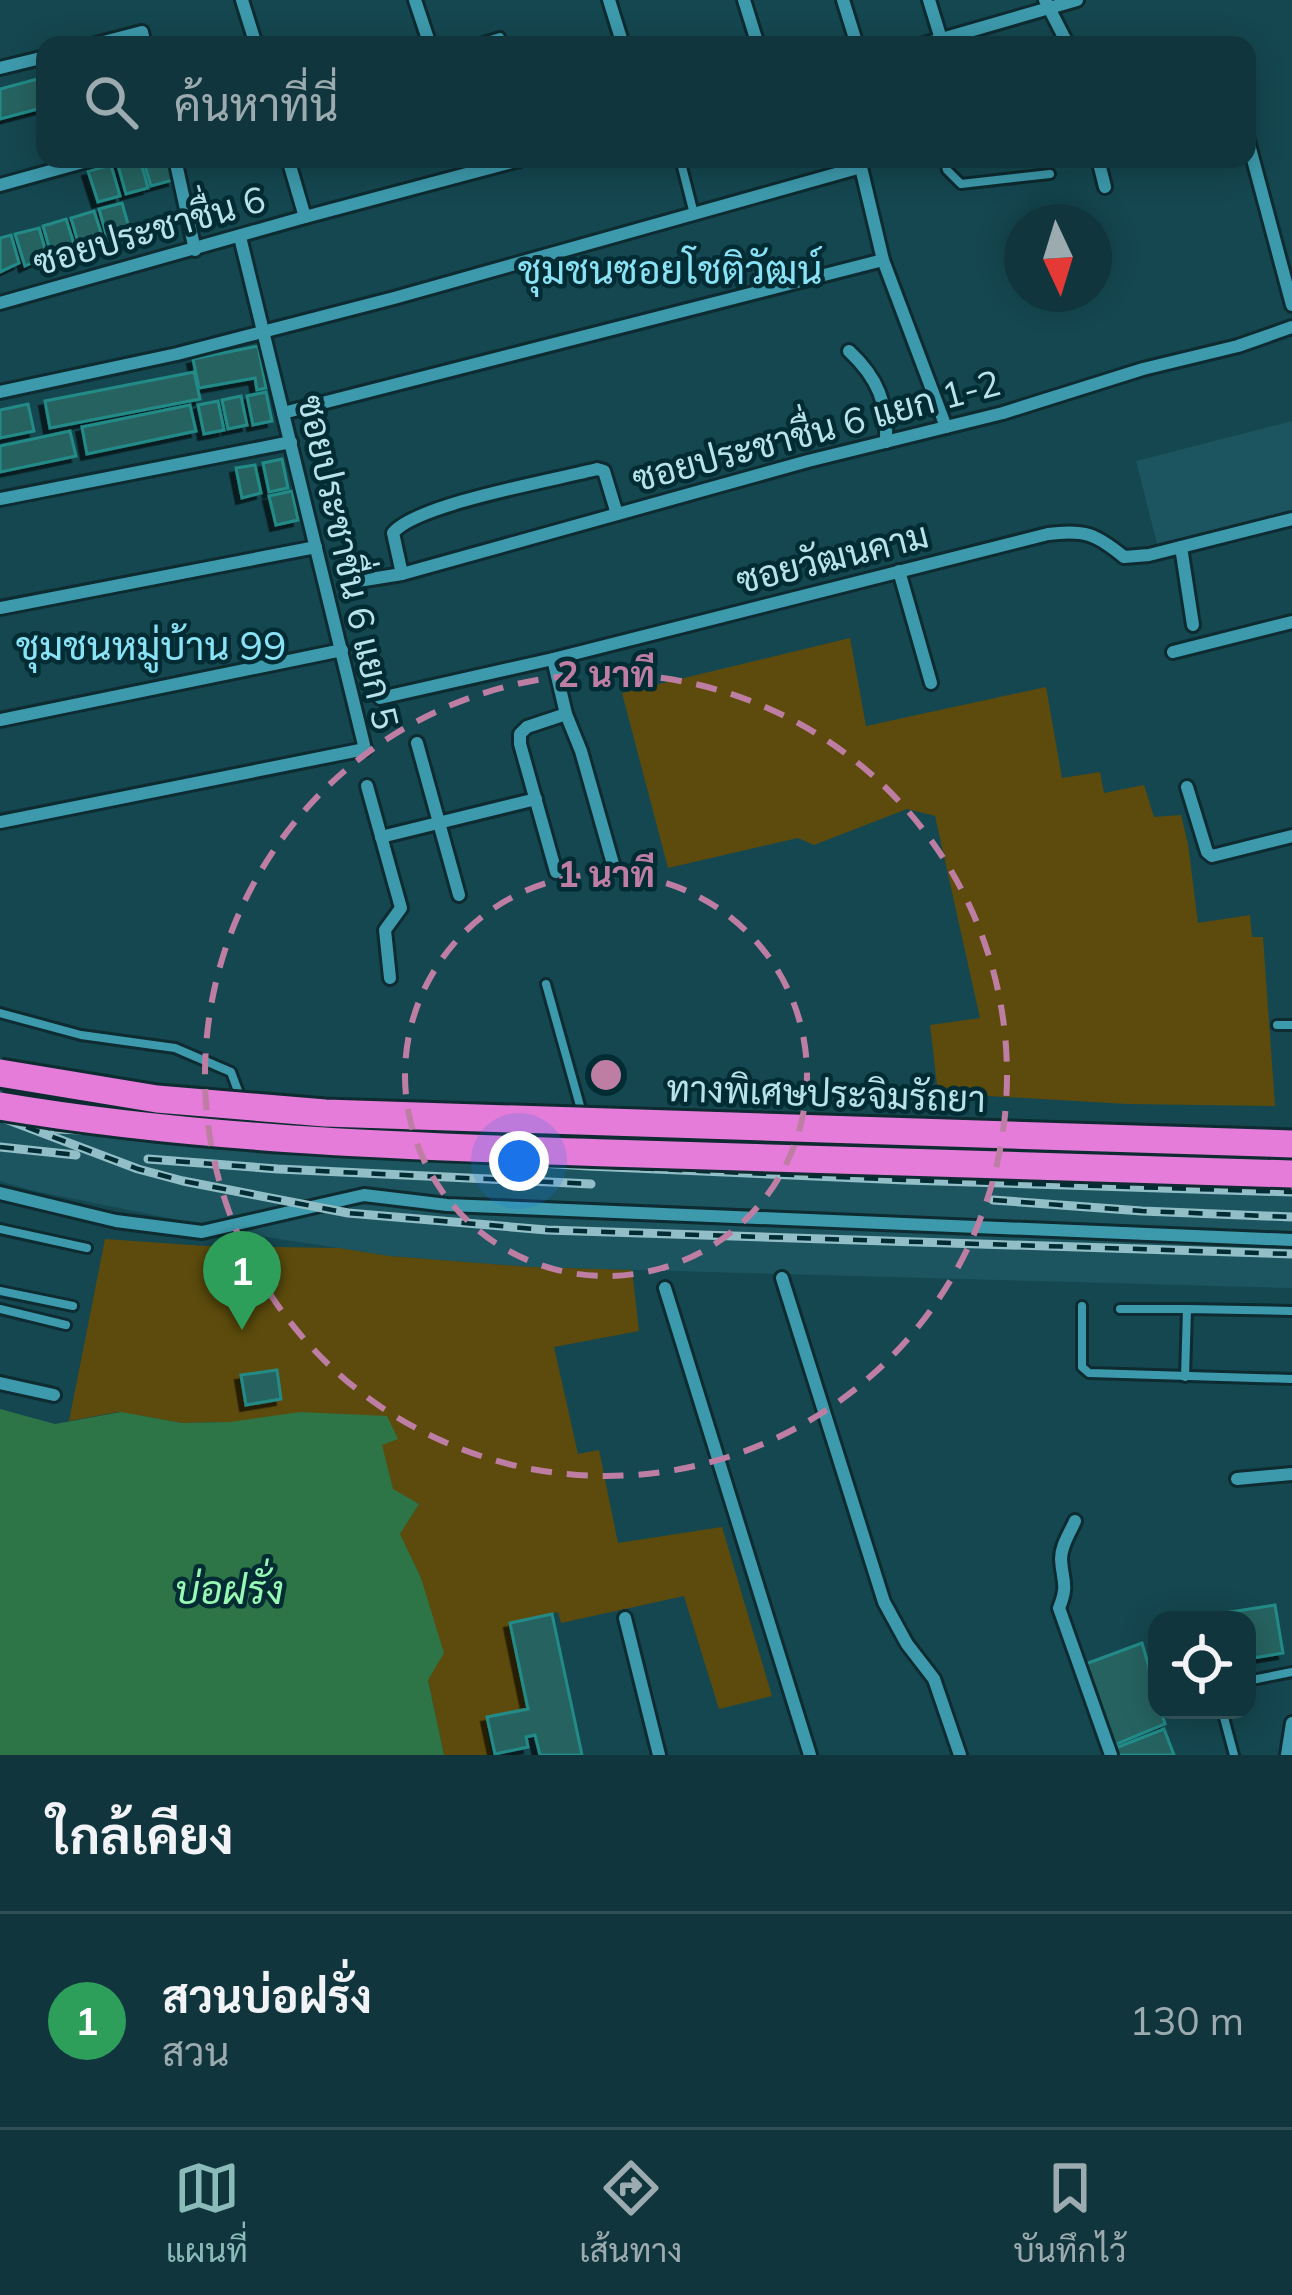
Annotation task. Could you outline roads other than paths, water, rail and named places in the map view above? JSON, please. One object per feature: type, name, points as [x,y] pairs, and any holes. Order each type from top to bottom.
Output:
[{"type":"highway","name":"ทางพิเศษประจิมรัถยา","points":[[0,1073],[158,1099],[325,1113],[1292,1144]]},
{"type":"highway","name":"ทางพิเศษประจิมรัถยา","points":[[0,1110],[271,1139],[868,1162],[1292,1172]]},
{"type":"street","points":[[242,0],[253,36]]},
{"type":"street","points":[[416,0],[427,36]]},
{"type":"street","points":[[609,0],[619,36]]},
{"type":"street","points":[[744,0],[755,36]]},
{"type":"street","points":[[843,0],[854,36]]},
{"type":"street","points":[[928,0],[940,36]]},
{"type":"street","points":[[950,36],[1047,4],[1077,0]]},
{"type":"street","points":[[1047,4],[1063,36]]},
{"type":"street","points":[[0,68],[36,59]]},
{"type":"street","points":[[0,185],[61,168]]},
{"type":"street","points":[[177,168],[195,250]]},
{"type":"street","points":[[291,168],[305,217]]},
{"type":"street","points":[[469,168],[471,174]]},
{"type":"street","name":"ซอยประชาชื่น 6","points":[[0,304],[492,168]]},
{"type":"street","points":[[0,392],[177,354],[694,214],[844,168]]},
{"type":"street","points":[[861,168],[883,260],[946,427]]},
{"type":"street","points":[[1100,168],[1105,187]]},
{"type":"street","points":[[1256,168],[1292,305]]},
{"type":"street","name":"ซอยประชาชื่น 6 แยก 5","points":[[0,822],[362,752],[365,745],[240,237]]},
{"type":"street","points":[[284,413],[883,260]]},
{"type":"street","name":"ซอยประชาชื่น 6 แยก 1-2","points":[[352,582],[402,574],[1023,407],[1292,327]]},
{"type":"street","points":[[849,351],[872,377],[881,397],[887,414],[886,442]]},
{"type":"street","points":[[0,500],[291,442]]},
{"type":"street","points":[[402,574],[393,533],[401,523],[429,511],[602,469],[617,514]]},
{"type":"street","name":"ซอยวัฒนคาม","points":[[380,698],[1048,534],[1076,530],[1124,557],[1292,519]]},
{"type":"street","points":[[0,608],[316,547]]},
{"type":"street","points":[[1181,547],[1193,625]]},
{"type":"street","points":[[899,571],[931,683]]},
{"type":"street","points":[[1173,652],[1292,622]]},
{"type":"street","points":[[0,720],[342,650]]},
{"type":"street","points":[[553,659],[614,864]]},
{"type":"street","points":[[556,872],[520,734],[527,727],[566,714]]},
{"type":"street","points":[[417,742],[459,896]]},
{"type":"street","points":[[367,786],[401,908],[385,930],[390,979]]},
{"type":"street","points":[[1187,787],[1211,856],[1292,836]]},
{"type":"street","points":[[381,837],[536,800]]},
{"type":"street","points":[[0,1193],[116,1221],[202,1232],[364,1195],[447,1205],[1292,1240]]},
{"type":"street","points":[[782,1278],[884,1602],[934,1679],[960,1755]]},
{"type":"street","points":[[665,1288],[810,1755]]},
{"type":"street","points":[[0,1383],[54,1395]]},
{"type":"street","points":[[1237,1479],[1292,1474]]},
{"type":"street","points":[[1076,1521],[1062,1548],[1067,1586],[1059,1608],[1111,1755]]},
{"type":"street","points":[[626,1618],[659,1755]]},
{"type":"street","points":[[1287,1755],[1292,1723]]},
{"type":"lane","points":[[682,168],[694,214]]},
{"type":"lane","points":[[946,168],[961,184],[1050,174]]},
{"type":"lane","points":[[546,984],[593,1155]]},
{"type":"lane","points":[[0,1013],[82,1035],[175,1048],[231,1072],[257,1145]]},
{"type":"lane","points":[[1277,1025],[1292,1025]]},
{"type":"lane","points":[[0,1110],[113,1132],[446,1157],[593,1155],[1292,1172]]},
{"type":"lane","points":[[0,1229],[87,1248]]},
{"type":"lane","points":[[0,1291],[73,1306]]},
{"type":"lane","points":[[1082,1306],[1082,1367],[1090,1373],[1292,1379]]},
{"type":"lane","points":[[1120,1309],[1292,1311]]},
{"type":"lane","points":[[1185,1377],[1187,1309]]},
{"type":"lane","points":[[0,1310],[66,1325]]},
{"type":"lane","points":[[1256,1679],[1292,1672]]},
{"type":"lane","points":[[1224,1719],[1234,1755]]},
{"type":"water","name":"บ่อฝรั่ง","points":[[0,1409],[55,1424],[121,1412],[182,1423],[300,1412],[387,1416],[398,1439],[382,1445],[393,1489],[419,1504],[400,1534],[421,1578],[444,1653],[428,1680],[444,1755],[0,1755]]},
{"type":"railway","points":[[0,1117],[138,1169],[348,1213],[547,1230],[1292,1254]]},
{"type":"railway","points":[[54,1129],[255,1136],[446,1157],[588,1166],[1292,1192]]},
{"type":"railway","points":[[0,1147],[76,1155]]},
{"type":"railway","points":[[148,1159],[591,1184]]},
{"type":"railway","points":[[993,1200],[1292,1217]]},
{"type":"place","name":"สวนบ่อฝรั่ง","points":[[242,1330]]},
{"type":"district","name":"ชุมชนซอยโชติวัฒน์","points":[[670,269]]},
{"type":"district","name":"ชุมชนหมู่บ้าน 99","points":[[151,645]]}]
